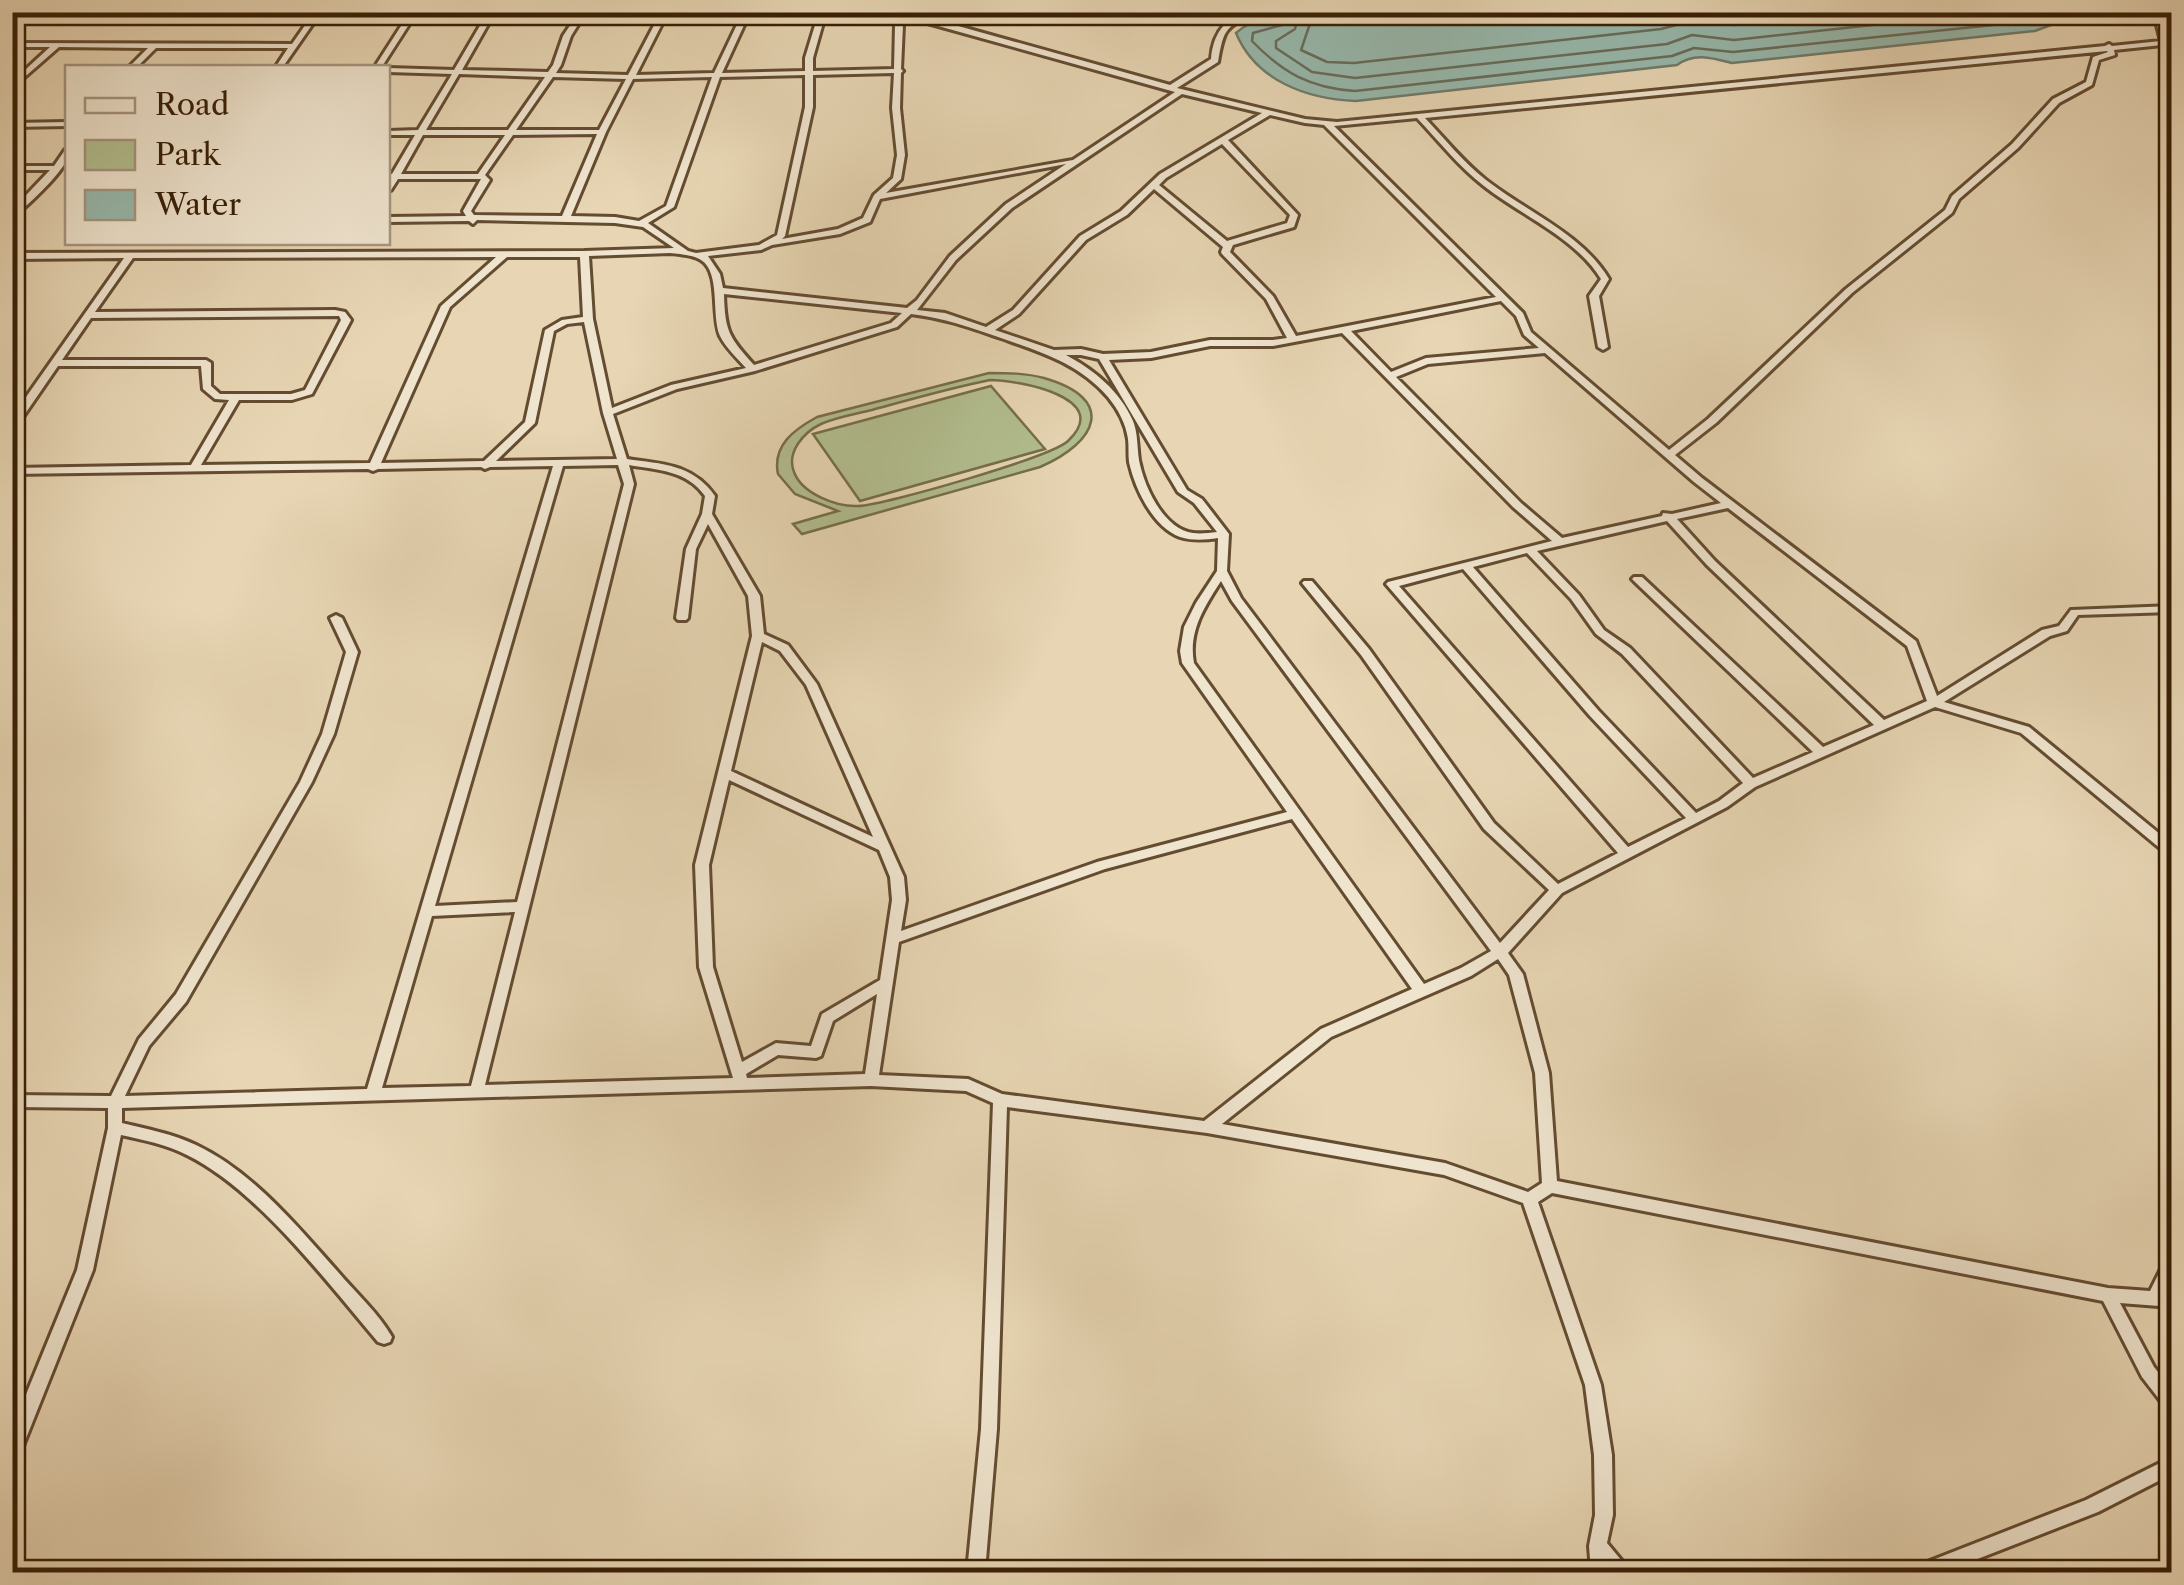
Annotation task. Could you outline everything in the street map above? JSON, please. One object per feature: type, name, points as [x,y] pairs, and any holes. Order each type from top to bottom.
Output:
[{"type":"street","points":[[14,12],[199,12]]},
{"type":"street","points":[[241,12],[318,12]]},
{"type":"street","points":[[280,65],[318,12]]},
{"type":"street","points":[[379,65],[414,12]]},
{"type":"street","points":[[392,176],[424,132],[455,71],[492,12]]},
{"type":"street","points":[[480,177],[562,56],[569,31],[583,12]]},
{"type":"street","points":[[566,218],[602,132],[664,12]]},
{"type":"street","points":[[640,224],[670,206],[716,75],[747,12]]},
{"type":"street","points":[[774,243],[781,236],[793,195],[809,107],[812,48],[823,12]]},
{"type":"street","points":[[608,413],[674,387],[880,332],[910,311],[984,229],[1214,60],[1214,44],[1221,30],[1254,12]]},
{"type":"street","points":[[12,256],[697,254],[840,231],[867,220],[877,196],[896,179],[901,147],[896,108],[900,14],[1176,90],[1327,124],[2167,42]]},
{"type":"street","points":[[2158,16],[2172,23]]},
{"type":"street","points":[[2158,16],[2172,74]]},
{"type":"street","points":[[134,65],[156,44]]},
{"type":"street","points":[[12,45],[293,46]]},
{"type":"street","points":[[12,86],[57,45]]},
{"type":"street","points":[[1669,455],[1712,421],[1849,291],[1949,211],[1955,198],[2015,146],[2056,102],[2090,83],[2096,59],[2112,53],[2109,46]]},
{"type":"street","points":[[390,70],[632,76],[899,71]]},
{"type":"street","points":[[988,330],[1016,312],[1083,238],[1124,213],[1154,185],[1268,112]]},
{"type":"street","points":[[1420,117],[1488,186],[1549,226],[1601,268],[1605,279],[1594,296],[1602,347]]},
{"type":"street","points":[[12,125],[65,124]]},
{"type":"street","points":[[1327,124],[1520,314],[1527,334],[1669,455],[1912,644],[1934,703]]},
{"type":"street","points":[[390,133],[602,132]]},
{"type":"street","points":[[1224,141],[1294,216],[1292,225],[1230,243],[1225,252],[1270,298],[1294,340]]},
{"type":"street","points":[[14,212],[46,185],[52,168],[65,155]]},
{"type":"street","points":[[877,196],[1077,160]]},
{"type":"street","points":[[12,168],[52,168]]},
{"type":"street","points":[[392,176],[486,180],[467,212],[473,220]]},
{"type":"street","points":[[1154,185],[1228,247]]},
{"type":"street","points":[[390,220],[566,218],[640,224],[666,236],[684,252]]},
{"type":"street","points":[[12,425],[89,315],[146,245]]},
{"type":"street","points":[[373,468],[446,306],[505,254]]},
{"type":"street","points":[[477,1090],[622,525],[629,484],[626,462],[608,413],[588,318],[584,254]]},
{"type":"street","points":[[697,254],[710,262],[722,291],[720,317],[724,336],[752,369]]},
{"type":"street","points":[[722,291],[942,315],[1054,352],[1100,382],[1116,401],[1133,435],[1134,461],[1146,492],[1168,524],[1194,537],[1224,534]]},
{"type":"street","points":[[1054,352],[1151,356],[1210,343],[1294,340],[1503,298]]},
{"type":"street","points":[[57,362],[206,363],[209,393],[218,398],[292,397],[309,392],[343,330],[346,316],[89,315]]},
{"type":"street","points":[[485,466],[530,424],[550,330],[588,318]]},
{"type":"street","points":[[1344,330],[1517,504],[1560,542]]},
{"type":"street","points":[[1392,375],[1426,361],[1547,350]]},
{"type":"street","points":[[1103,357],[1183,492],[1198,501],[1224,534],[1222,571],[1190,629],[1186,654],[1421,991]]},
{"type":"street","points":[[194,470],[236,397]]},
{"type":"street","points":[[12,471],[558,466],[626,462],[693,476],[710,496],[707,514],[691,549],[682,618]]},
{"type":"street","points":[[373,1092],[558,466]]},
{"type":"street","points":[[1626,853],[1392,584],[1730,504]]},
{"type":"street","points":[[707,514],[754,596],[758,636],[702,865],[706,967],[739,1078]]},
{"type":"street","points":[[1667,516],[1883,726]]},
{"type":"street","points":[[1530,551],[1575,597],[1600,632],[1626,651],[1751,784]]},
{"type":"street","points":[[1466,567],[1506,616],[1694,819]]},
{"type":"street","points":[[1222,571],[1257,629],[1501,951],[1522,991],[1542,1073],[1550,1186]]},
{"type":"street","points":[[1638,579],[1822,752]]},
{"type":"street","points":[[1308,583],[1365,652],[1489,826],[1557,890]]},
{"type":"street","points":[[1207,1127],[1326,1033],[1466,972],[1501,951],[1557,890],[1694,819],[1751,784],[1934,703],[2046,633],[2063,628],[2075,612],[2172,610]]},
{"type":"street","points":[[12,1451],[85,1270],[115,1128],[114,1102],[144,1042],[181,998],[306,782],[328,734],[352,652],[336,618]]},
{"type":"street","points":[[758,636],[784,648],[800,664],[897,877],[899,900],[871,1080]]},
{"type":"street","points":[[1934,703],[2026,730],[2172,851]]},
{"type":"street","points":[[724,773],[884,847]]},
{"type":"street","points":[[892,938],[1084,870],[1294,814]]},
{"type":"street","points":[[427,910],[523,907]]},
{"type":"street","points":[[739,1078],[776,1049],[816,1052],[827,1018],[885,983]]},
{"type":"street","points":[[12,1101],[114,1102],[739,1078],[968,1085],[1000,1100],[1207,1127],[1445,1169],[1530,1199]]},
{"type":"street","points":[[976,1572],[989,1429],[1000,1100]]},
{"type":"street","points":[[115,1128],[159,1137],[200,1154],[238,1180],[384,1337]]},
{"type":"street","points":[[1530,1199],[1550,1186],[2108,1295],[2163,1299],[2172,1264]]},
{"type":"street","points":[[1530,1199],[1593,1385],[1604,1484],[1598,1570]]},
{"type":"street","points":[[2108,1295],[2148,1372],[2172,1404]]},
{"type":"street","points":[[1923,1572],[2092,1506],[2172,1465]]},
{"type":"street","points":[[1598,1546],[1620,1572]]},
{"type":"green space","points":[[989,373],[1003,373],[1037,376],[1067,387],[1082,397],[1090,409],[1091,421],[1075,446],[1040,467],[802,534],[793,524],[838,511],[795,494],[778,474],[778,455],[787,439],[817,417]],"holes":[[[1003,381],[1038,388],[1071,402],[1079,413],[1079,426],[1068,441],[1032,458],[967,479],[858,506],[821,498],[804,487],[794,472],[792,457],[798,444],[821,424],[960,387]]]},
{"type":"green space","points":[[991,386],[1045,449],[860,501],[813,434]]},
{"type":"water","points":[[1329,13],[2063,13],[2054,24],[2035,31],[1732,63],[1697,57],[1677,65],[1356,101],[1319,96],[1285,84],[1256,64],[1236,33],[1268,18]]}]
